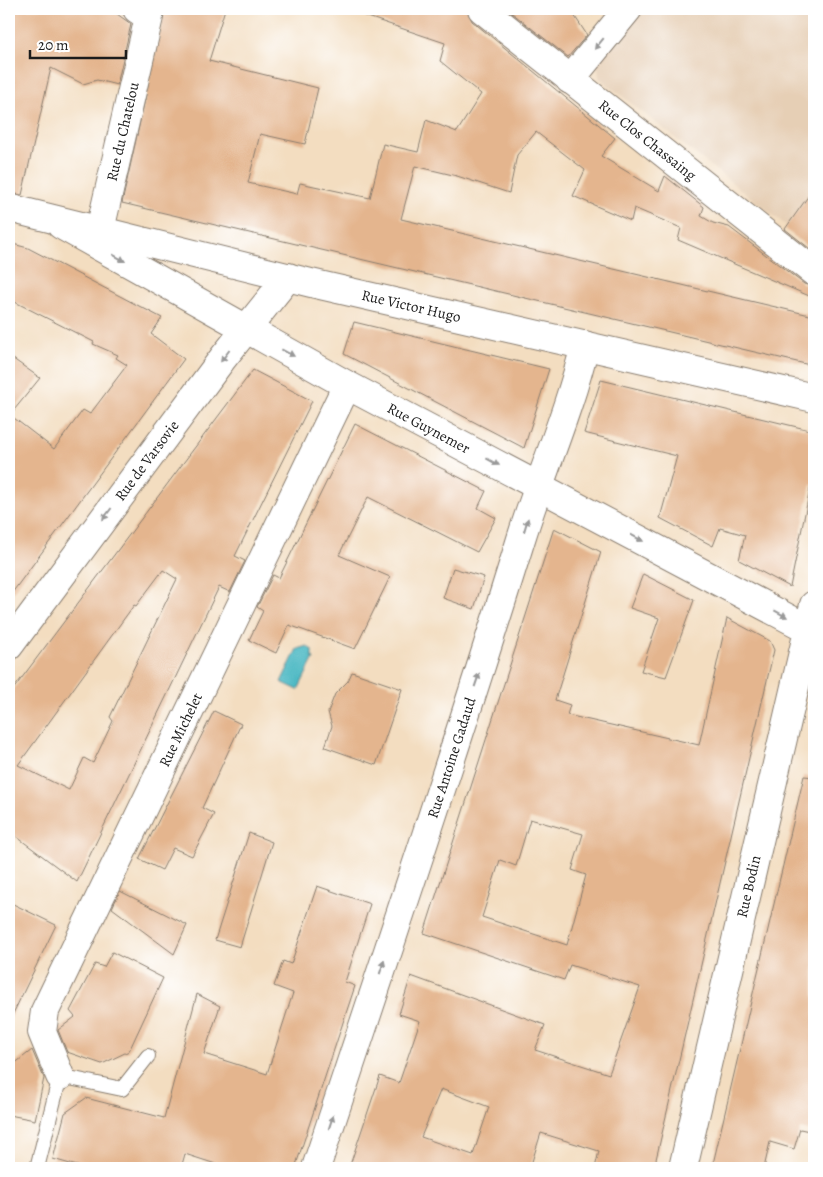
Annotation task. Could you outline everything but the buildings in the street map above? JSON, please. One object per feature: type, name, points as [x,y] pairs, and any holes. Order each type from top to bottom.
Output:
[{"type":"street","name":"Rue du Chatelou","points":[[100,230],[149,17],[137,9]]},
{"type":"street","name":"Rue Clos Chassaing","points":[[482,9],[814,272]]},
{"type":"street","points":[[570,80],[628,9]]},
{"type":"street","name":"Rue Victor Hugo","points":[[9,208],[288,277],[814,398]]},
{"type":"street","name":"Rue Guynemer","points":[[46,216],[347,385],[539,486],[812,622]]},
{"type":"street","name":"Rue de Varsovie","points":[[9,646],[246,329],[288,277]]},
{"type":"street","name":"Rue Antoine Gadaud","points":[[316,1168],[539,486],[578,375],[585,345]]},
{"type":"street","name":"Rue Michelet","points":[[60,1076],[42,1032],[45,1011],[347,385]]},
{"type":"street","name":"Rue Bodin","points":[[683,1168],[812,622]]},
{"type":"lane","points":[[37,1168],[60,1076],[122,1089],[148,1056]]},
{"type":"shaded area","points":[[639,9],[814,9],[814,188],[787,226],[599,78],[597,58]]},
{"type":"water","points":[[307,646],[312,650],[312,657],[314,658],[298,690],[281,682],[297,649]]}]
